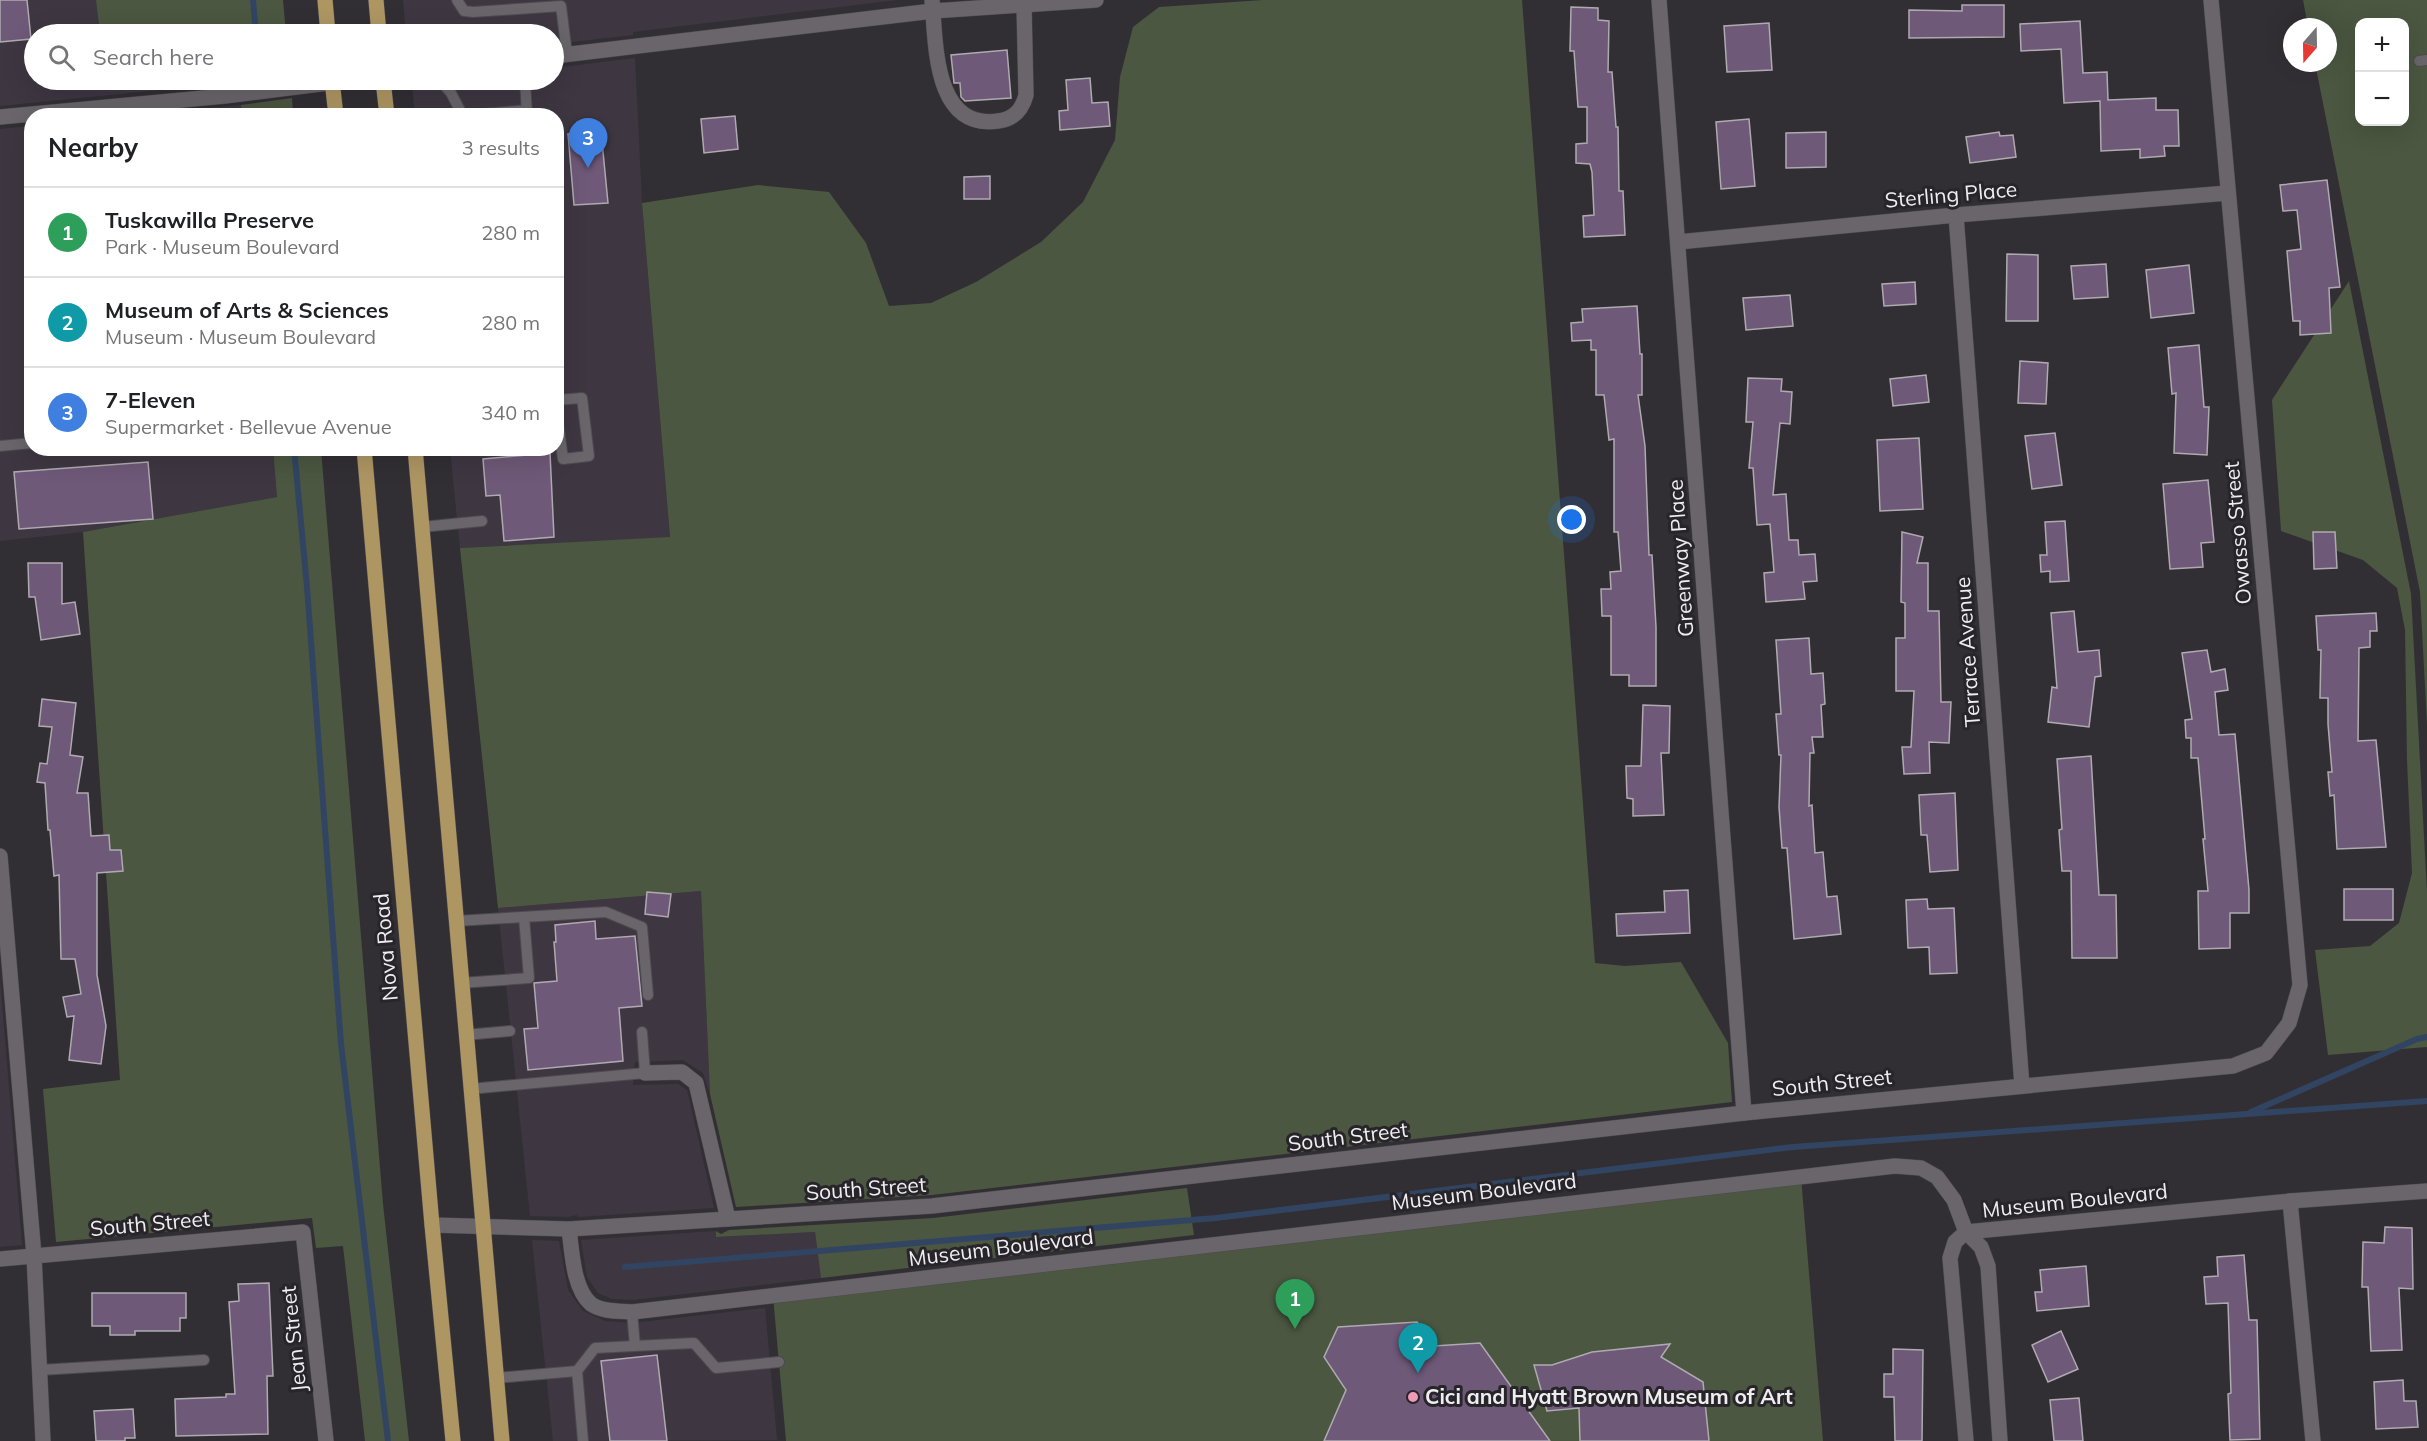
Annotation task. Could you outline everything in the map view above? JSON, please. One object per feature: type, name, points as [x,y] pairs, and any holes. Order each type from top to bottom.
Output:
[{"type":"main road","points":[[325,0],[327,24]]},
{"type":"main road","points":[[376,0],[378,24]]},
{"type":"main road","points":[[333,90],[335,108]]},
{"type":"main road","points":[[384,90],[386,108]]},
{"type":"main road","name":"Nova Road","points":[[365,456],[453,1441]]},
{"type":"main road","points":[[416,456],[502,1441]]},
{"type":"street","points":[[564,54],[932,5],[1024,5],[1096,0]]},
{"type":"street","name":"Greenway Place","points":[[1659,0],[1744,1113]]},
{"type":"street","name":"Owasso Street","points":[[2211,0],[2300,985],[2289,1023],[2266,1053]]},
{"type":"street","points":[[932,5],[940,79],[948,97],[960,110],[975,120],[989,122],[1009,119],[1023,107],[1026,95],[1024,5]]},
{"type":"street","points":[[96,108],[265,90]]},
{"type":"street","points":[[0,117],[24,115]]},
{"type":"street","name":"Sterling Place","points":[[1678,242],[1956,215],[2228,193]]},
{"type":"street","name":"Terrace Avenue","points":[[1956,215],[2022,1086]]},
{"type":"street","points":[[0,856],[34,1256],[43,1441]]},
{"type":"street","name":"South Street","points":[[432,1225],[569,1229],[932,1206],[1744,1113],[2233,1066],[2266,1053]]},
{"type":"street","points":[[645,1073],[682,1072],[696,1083],[728,1219]]},
{"type":"street","name":"Museum Boulevard","points":[[569,1229],[577,1282],[591,1304],[609,1310],[632,1312],[1894,1166],[1920,1168],[1937,1177],[1953,1200],[1966,1232],[2290,1201],[2427,1191]]},
{"type":"street","points":[[2290,1201],[2313,1441]]},
{"type":"street","name":"South Street","points":[[0,1259],[303,1232]]},
{"type":"street","name":"Jean Street","points":[[303,1232],[326,1441]]},
{"type":"street","points":[[1966,1441],[1950,1258],[1955,1242],[1966,1232],[1981,1247],[1988,1266],[2000,1441]]},
{"type":"lane","points":[[457,0],[464,10],[473,12],[561,6],[561,24]]},
{"type":"lane","points":[[448,90],[459,108]]},
{"type":"lane","points":[[526,90],[527,108]]},
{"type":"lane","points":[[563,456],[563,459],[589,456],[582,398],[564,399]]},
{"type":"lane","points":[[0,446],[24,444]]},
{"type":"lane","points":[[422,527],[482,520]]},
{"type":"lane","points":[[456,921],[606,912],[642,927],[648,995]]},
{"type":"lane","points":[[461,983],[529,978],[524,917]]},
{"type":"lane","points":[[465,1035],[510,1031]]},
{"type":"lane","points":[[470,1089],[645,1073],[642,1032]]},
{"type":"lane","points":[[632,1312],[635,1346]]},
{"type":"lane","points":[[583,1441],[577,1371],[595,1348],[694,1342],[716,1368],[779,1362]]},
{"type":"lane","points":[[40,1370],[204,1360]]},
{"type":"lane","points":[[496,1378],[577,1371]]},
{"type":"shaded area","points":[[0,0],[96,0],[99,24],[24,24],[24,90],[159,90],[0,106]]},
{"type":"shaded area","points":[[403,0],[897,0],[633,32],[633,35],[564,43],[564,24],[405,24]]},
{"type":"shaded area","points":[[635,58],[642,203],[670,538],[460,548],[451,456],[564,456],[564,108],[414,108],[412,90],[564,90],[564,67]]},
{"type":"shaded area","points":[[241,105],[241,108],[210,108]]},
{"type":"shaded area","points":[[24,127],[24,456],[274,456],[277,497],[83,532],[0,541],[0,129]]},
{"type":"shaded area","points":[[701,891],[710,1094],[703,1073],[683,1060],[635,1062],[633,1085],[678,1084],[687,1090],[714,1208],[578,1217],[577,1215],[568,1217],[530,1216],[498,908]]},
{"type":"shaded area","points":[[0,980],[22,1245],[0,1247]]},
{"type":"shaded area","points":[[716,1231],[716,1237],[815,1232],[821,1278],[633,1300],[612,1299],[598,1293],[587,1277],[581,1240]]},
{"type":"shaded area","points":[[532,1240],[559,1241],[568,1290],[583,1311],[605,1321],[632,1323],[765,1308],[777,1440],[553,1441]]},
{"type":"green space","points":[[96,0],[283,0],[285,24],[99,24]]},
{"type":"green space","points":[[1263,0],[1522,0],[1595,963],[1625,966],[1681,962],[1728,1043],[1732,1102],[932,1195],[736,1207],[710,1094],[701,891],[498,908],[460,548],[670,537],[642,203],[758,185],[829,192],[866,243],[889,306],[931,303],[976,282],[1041,242],[1083,202],[1115,140],[1120,77],[1133,27],[1159,7]]},
{"type":"green space","points":[[2303,0],[2427,0],[2427,725],[2420,592],[2317,72],[2337,72],[2337,18],[2306,18]]},
{"type":"green space","points":[[292,98],[293,108],[241,108],[241,105]]},
{"type":"green space","points":[[2349,281],[2411,594],[2427,892],[2427,1047],[2328,1055],[2315,950],[2370,946],[2399,923],[2412,873],[2405,630],[2397,588],[2363,560],[2281,531],[2272,400]]},
{"type":"green space","points":[[274,456],[322,456],[383,1204],[409,1441],[365,1441],[343,1246],[316,1248],[312,1218],[56,1242],[43,1089],[120,1080],[83,532],[277,497]]},
{"type":"green space","points":[[1801,1177],[1823,1441],[786,1441],[773,1296]]},
{"type":"green space","points":[[1187,1188],[1194,1235],[821,1278],[815,1232],[716,1237],[716,1231],[721,1234],[729,1230],[933,1218]]},
{"type":"building","points":[[0,0],[27,0],[29,24],[24,24],[24,40],[0,42]]},
{"type":"building","points":[[1962,5],[2004,5],[2004,37],[1909,38],[1909,10],[1962,11]]},
{"type":"building","points":[[1571,7],[1598,8],[1598,20],[1609,21],[1608,72],[1612,72],[1616,127],[1618,127],[1619,191],[1623,191],[1625,235],[1584,237],[1583,216],[1594,215],[1592,172],[1590,164],[1576,163],[1576,144],[1587,143],[1587,107],[1578,107],[1574,51],[1570,51]]},
{"type":"building","points":[[2080,21],[2083,73],[2107,72],[2108,100],[2156,98],[2156,110],[2178,110],[2179,146],[2164,146],[2165,156],[2140,158],[2140,149],[2101,151],[2100,101],[2064,103],[2061,49],[2021,51],[2020,24]]},
{"type":"building","points":[[1769,23],[1772,70],[1727,72],[1724,26]]},
{"type":"building","points":[[1007,50],[1011,98],[965,101],[961,97],[960,83],[954,83],[951,55]]},
{"type":"building","points":[[1090,78],[1092,103],[1108,102],[1110,126],[1060,130],[1059,111],[1068,110],[1066,80]]},
{"type":"building","points":[[735,116],[738,149],[704,153],[701,119]]},
{"type":"building","points":[[1749,119],[1755,186],[1721,189],[1716,122]]},
{"type":"building","points":[[601,131],[608,203],[574,205],[568,134]]},
{"type":"building","points":[[1826,132],[1826,167],[1786,168],[1786,133]]},
{"type":"building","points":[[1999,132],[2000,136],[2013,135],[2016,157],[1970,163],[1966,137]]},
{"type":"building","points":[[990,176],[990,199],[964,199],[964,177]]},
{"type":"building","points":[[2327,180],[2340,287],[2329,288],[2331,333],[2300,335],[2300,321],[2293,321],[2287,251],[2301,249],[2297,210],[2283,211],[2280,185]]},
{"type":"building","points":[[2007,254],[2038,255],[2038,321],[2006,321]]},
{"type":"building","points":[[2106,264],[2108,297],[2074,299],[2071,266]]},
{"type":"building","points":[[2189,265],[2194,313],[2151,318],[2146,270]]},
{"type":"building","points":[[1915,282],[1916,304],[1884,306],[1882,284]]},
{"type":"building","points":[[1790,295],[1793,326],[1746,330],[1743,298]]},
{"type":"building","points":[[1637,306],[1640,354],[1642,354],[1642,395],[1638,395],[1645,446],[1649,555],[1652,555],[1656,627],[1656,686],[1629,686],[1629,675],[1611,675],[1611,616],[1602,616],[1601,589],[1611,589],[1610,572],[1621,571],[1618,532],[1614,532],[1614,439],[1609,440],[1604,395],[1596,395],[1596,350],[1591,350],[1591,340],[1572,341],[1571,323],[1583,322],[1582,309]]},
{"type":"building","points":[[2199,345],[2204,407],[2209,407],[2207,455],[2174,453],[2176,393],[2172,394],[2168,348]]},
{"type":"building","points":[[2020,361],[2048,363],[2046,404],[2018,403]]},
{"type":"building","points":[[1926,375],[1929,402],[1893,406],[1890,379]]},
{"type":"building","points":[[1748,378],[1782,379],[1781,391],[1792,392],[1790,424],[1780,423],[1773,495],[1786,494],[1789,540],[1798,540],[1799,555],[1815,554],[1817,581],[1803,582],[1805,599],[1766,602],[1764,573],[1774,572],[1770,524],[1757,525],[1753,468],[1749,468],[1753,422],[1746,422]]},
{"type":"building","points":[[2055,433],[2062,485],[2032,489],[2025,436]]},
{"type":"building","points":[[1919,438],[1923,509],[1880,511],[1877,440]]},
{"type":"building","points":[[550,456],[554,537],[504,541],[500,495],[486,496],[483,459]]},
{"type":"building","points":[[148,462],[153,519],[19,529],[14,472]]},
{"type":"building","points":[[2208,480],[2214,542],[2201,543],[2203,567],[2170,569],[2163,484]]},
{"type":"building","points":[[2065,521],[2069,581],[2050,582],[2050,571],[2041,572],[2040,555],[2047,555],[2045,522]]},
{"type":"building","points":[[1902,532],[1923,537],[1917,563],[1928,563],[1928,611],[1939,611],[1941,702],[1951,702],[1949,743],[1929,742],[1930,773],[1904,774],[1902,747],[1911,747],[1914,691],[1896,691],[1896,638],[1905,638],[1905,603],[1901,602]]},
{"type":"building","points":[[2313,532],[2335,532],[2337,568],[2314,569]]},
{"type":"building","points":[[28,563],[62,563],[62,604],[75,602],[80,634],[41,640],[35,597],[29,597]]},
{"type":"building","points":[[2074,611],[2078,652],[2099,650],[2101,676],[2095,677],[2089,727],[2048,722],[2052,687],[2057,688],[2051,613]]},
{"type":"building","points":[[2376,613],[2377,631],[2370,631],[2370,647],[2359,648],[2358,741],[2376,740],[2386,847],[2337,849],[2334,795],[2330,796],[2328,772],[2332,772],[2328,698],[2320,698],[2321,650],[2318,650],[2316,616]]},
{"type":"building","points":[[1809,638],[1811,674],[1823,673],[1825,704],[1821,705],[1823,737],[1812,737],[1814,753],[1810,753],[1809,806],[1812,805],[1815,853],[1823,852],[1827,897],[1837,896],[1841,934],[1794,939],[1787,848],[1782,848],[1779,807],[1781,755],[1779,755],[1776,714],[1781,714],[1776,640]]},
{"type":"building","points":[[2207,650],[2211,672],[2225,669],[2228,690],[2215,692],[2219,735],[2235,734],[2249,913],[2230,913],[2230,948],[2199,949],[2198,891],[2208,891],[2198,758],[2191,758],[2191,738],[2186,738],[2185,720],[2192,719],[2182,653]]},
{"type":"building","points":[[42,699],[76,703],[70,755],[83,757],[77,793],[88,793],[91,836],[109,835],[110,850],[121,850],[123,871],[97,873],[97,975],[106,1026],[101,1064],[69,1060],[74,1016],[67,1017],[63,997],[81,994],[75,959],[61,959],[59,875],[54,876],[45,783],[37,782],[40,763],[47,764],[52,727],[39,726]]},
{"type":"building","points":[[1643,705],[1670,706],[1669,753],[1661,753],[1664,815],[1633,816],[1633,799],[1627,798],[1626,766],[1641,766]]},
{"type":"building","points":[[2091,756],[2099,895],[2116,895],[2117,958],[2072,958],[2071,871],[2062,871],[2059,830],[2062,829],[2057,759]]},
{"type":"building","points":[[1955,793],[1958,870],[1930,872],[1927,835],[1921,835],[1919,795]]},
{"type":"building","points":[[2344,889],[2393,889],[2393,920],[2344,920]]},
{"type":"building","points":[[1688,890],[1690,933],[1617,936],[1616,914],[1665,912],[1664,891]]},
{"type":"building","points":[[647,892],[671,894],[668,917],[645,914]]},
{"type":"building","points":[[1927,899],[1928,909],[1954,908],[1957,973],[1930,974],[1929,947],[1908,948],[1906,900]]},
{"type":"building","points":[[595,921],[596,939],[635,936],[642,1006],[619,1008],[623,1061],[528,1070],[524,1029],[538,1028],[534,983],[557,981],[555,925]]},
{"type":"building","points":[[2385,1227],[2412,1228],[2413,1289],[2399,1288],[2402,1350],[2371,1351],[2368,1287],[2362,1287],[2363,1242],[2384,1243]]},
{"type":"building","points":[[2244,1255],[2249,1320],[2257,1320],[2260,1439],[2230,1440],[2228,1303],[2206,1304],[2204,1277],[2218,1276],[2217,1257]]},
{"type":"building","points":[[2086,1266],[2089,1306],[2037,1311],[2035,1292],[2042,1292],[2040,1270]]},
{"type":"building","points":[[269,1283],[273,1376],[267,1376],[268,1434],[176,1436],[175,1399],[226,1397],[226,1394],[235,1394],[229,1302],[239,1301],[238,1284]]},
{"type":"building","points":[[92,1293],[186,1293],[186,1318],[180,1318],[180,1331],[135,1331],[135,1335],[110,1335],[110,1326],[92,1326]]},
{"type":"building","points":[[1417,1322],[1434,1346],[1480,1343],[1550,1441],[1324,1441],[1346,1390],[1324,1357],[1338,1327]]},
{"type":"building","points":[[2061,1331],[2078,1369],[2048,1382],[2032,1345]]},
{"type":"building","points":[[1670,1344],[1661,1357],[1703,1382],[1709,1441],[1580,1441],[1579,1408],[1547,1411],[1534,1365],[1552,1365],[1592,1352]]},
{"type":"building","points":[[1893,1349],[1923,1350],[1922,1441],[1895,1441],[1894,1397],[1884,1397],[1884,1374],[1893,1374]]},
{"type":"building","points":[[657,1355],[667,1441],[610,1441],[601,1361]]},
{"type":"building","points":[[2403,1380],[2404,1401],[2416,1401],[2418,1427],[2376,1429],[2374,1382]]},
{"type":"building","points":[[2079,1398],[2083,1441],[2054,1441],[2050,1400]]},
{"type":"building","points":[[133,1409],[135,1438],[125,1438],[125,1441],[96,1441],[94,1411]]},
{"type":"waterway","points":[[253,0],[255,24]]},
{"type":"waterway","points":[[295,456],[307,587],[341,1044],[388,1441]]},
{"type":"waterway","points":[[2251,1112],[2417,1039],[2427,1037]]},
{"type":"waterway","points":[[625,1267],[1216,1218],[1793,1147],[2427,1101]]},
{"type":"place","name":"7-Eleven","points":[[588,168]]},
{"type":"place","name":"Tuskawilla Preserve","points":[[1295,1329]]},
{"type":"place","name":"Museum of Arts & Sciences","points":[[1418,1373]]},
{"type":"place","name":"Cici and Hyatt Brown Museum of Art","points":[[1413,1397]]}]
